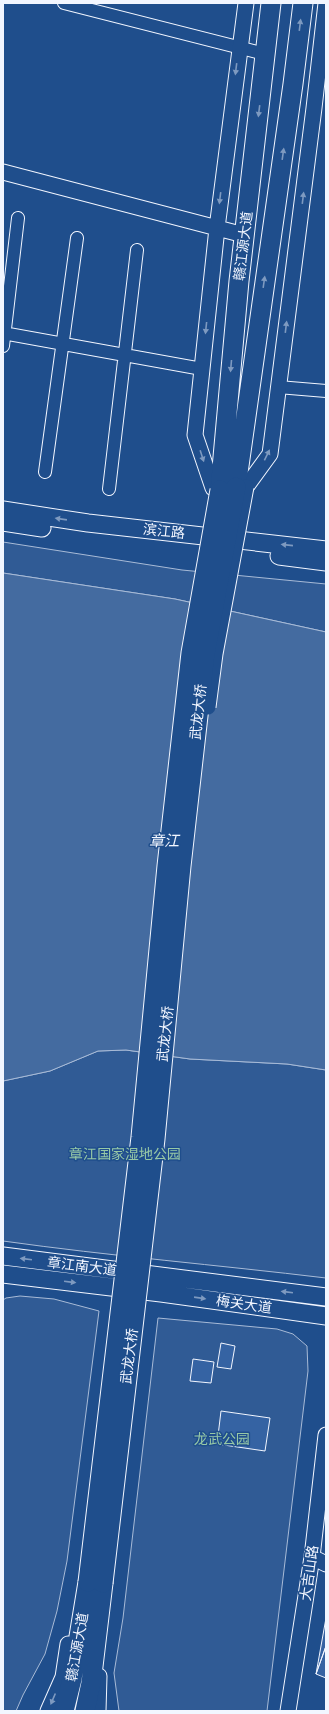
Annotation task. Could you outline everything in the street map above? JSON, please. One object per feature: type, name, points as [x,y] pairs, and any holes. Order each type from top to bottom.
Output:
[{"type":"main road","name":"赣江源大道","points":[[228,488],[244,234],[271,3]]},
{"type":"main road","name":"赣江源大道","points":[[228,488],[293,84],[303,3]]},
{"type":"main road","name":"武龙大桥","points":[[96,1582],[167,866],[191,653],[228,488]]},
{"type":"main road","name":"滨江路","points":[[3,510],[88,523],[326,550]]},
{"type":"main road","name":"滨江路","points":[[3,522],[79,533],[326,562]]},
{"type":"main road","name":"章江南大道","points":[[3,1256],[162,1285]]},
{"type":"main road","name":"章江南大道","points":[[3,1274],[162,1285]]},
{"type":"main road","name":"梅关大道","points":[[162,1285],[326,1297]]},
{"type":"main road","name":"梅关大道","points":[[162,1285],[326,1316]]},
{"type":"main road","name":"赣江源大道","points":[[64,1711],[96,1582]]},
{"type":"main road","name":"赣江源大道","points":[[85,1711],[91,1683],[96,1582]]},
{"type":"street","points":[[64,3],[265,54]]},
{"type":"street","points":[[48,1711],[63,1677],[96,1582],[132,1387],[161,1138],[189,867],[215,654],[228,488],[195,435],[217,228],[246,3]]},
{"type":"street","points":[[228,488],[270,454],[323,59],[326,3]]},
{"type":"street","points":[[3,172],[244,234]]},
{"type":"street","points":[[3,346],[18,218]]},
{"type":"street","points":[[45,472],[77,238]]},
{"type":"street","points":[[109,489],[137,250]]},
{"type":"street","points":[[4,333],[202,370]]},
{"type":"street","points":[[278,387],[326,391]]},
{"type":"street","name":"大吉山路","points":[[288,1711],[312,1557],[326,1435]]},
{"type":"street","points":[[312,1557],[326,1564]]},
{"type":"street","points":[[96,1582],[98,1711]]},
{"type":"green space","points":[[3,542],[182,570],[326,584],[326,632],[175,599],[3,573]]},
{"type":"green space","name":"章江国家湿地公园","points":[[126,1050],[190,1059],[287,1064],[326,1070],[326,1278],[3,1241],[3,1081],[50,1071],[98,1051]]},
{"type":"green space","points":[[20,1296],[54,1299],[99,1311],[67,1561],[57,1611],[45,1654],[16,1711],[3,1711],[3,1300],[6,1298]]},
{"type":"green space","name":"龙武公园","points":[[158,1318],[277,1329],[293,1334],[307,1346],[308,1371],[267,1711],[119,1711],[114,1673],[123,1618]]},
{"type":"water","name":"章江","points":[[3,573],[175,599],[326,632],[326,1070],[287,1064],[190,1059],[126,1050],[98,1051],[50,1071],[3,1081]]},
{"type":"building","points":[[221,1343],[235,1346],[231,1369],[217,1367]]},
{"type":"building","points":[[193,1359],[214,1362],[211,1383],[190,1381]]},
{"type":"building","points":[[221,1411],[270,1418],[265,1451],[217,1444]]},
{"type":"building","points":[[326,1618],[326,1646],[316,1674]]},
{"type":"building","points":[[326,1646],[326,1678],[316,1674]]}]
